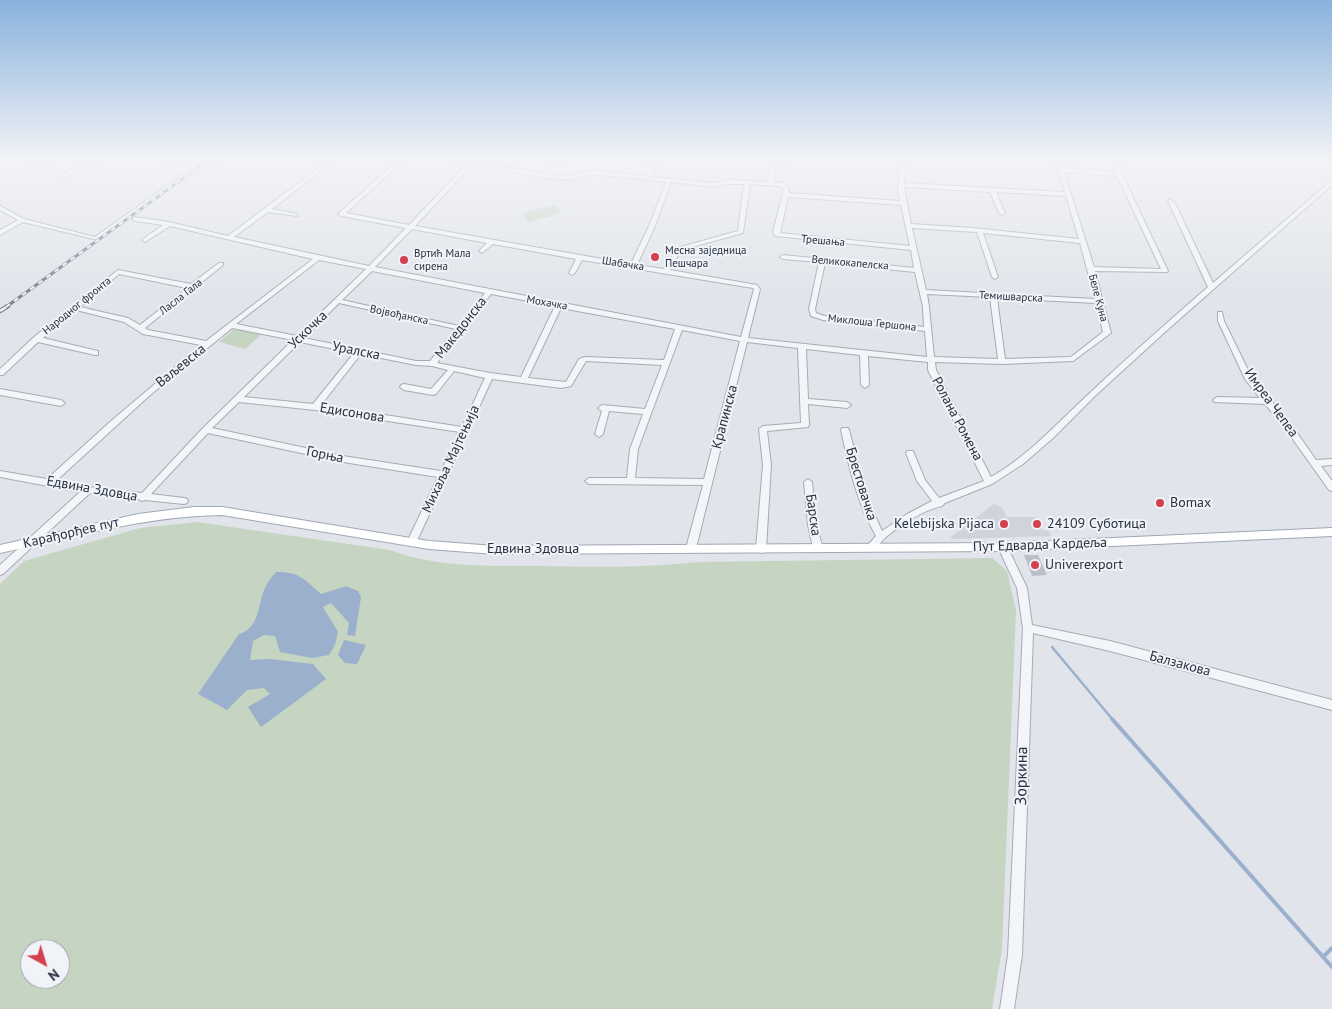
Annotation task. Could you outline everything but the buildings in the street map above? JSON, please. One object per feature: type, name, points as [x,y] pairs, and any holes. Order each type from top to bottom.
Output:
[{"type":"main road","name":"Едвина Здовца","points":[[142,517],[176,512],[222,511],[412,542],[495,550],[928,548]]},
{"type":"main road","name":"Карађорђев пут","points":[[0,548],[142,517]]},
{"type":"main road","name":"Пут Едварда Кардеља","points":[[928,548],[1003,547],[1332,532]]},
{"type":"street","points":[[0,208],[22,220],[96,239],[141,207]]},
{"type":"street","points":[[228,238],[272,207]]},
{"type":"street","points":[[341,214],[349,207]]},
{"type":"street","name":"Ускочка","points":[[142,498],[206,430],[372,267],[430,207]]},
{"type":"street","points":[[633,266],[659,207]]},
{"type":"street","points":[[666,272],[679,248],[741,232],[745,207]]},
{"type":"street","name":"Трешања","points":[[783,207],[776,232],[778,236],[912,248]]},
{"type":"street","name":"Ролана Ромена","points":[[904,207],[922,292],[929,358],[938,385],[989,482]]},
{"type":"street","points":[[1000,207],[1002,213]]},
{"type":"street","name":"Беле Куна","points":[[929,358],[1002,362],[1074,359],[1107,333],[1091,269],[1070,207]]},
{"type":"street","points":[[1091,269],[1165,271],[1135,207]]},
{"type":"street","points":[[1174,207],[1212,287]]},
{"type":"street","points":[[871,548],[880,536],[906,519],[989,482],[1006,472],[1303,207]]},
{"type":"street","points":[[268,210],[295,215]]},
{"type":"street","name":"Шабачка","points":[[341,214],[580,258],[755,286]]},
{"type":"street","name":"Мохачка","points":[[136,219],[169,224],[318,258],[372,267],[679,329],[745,340],[864,354],[929,358]]},
{"type":"street","points":[[0,233],[22,220]]},
{"type":"street","points":[[145,240],[169,224]]},
{"type":"street","points":[[908,226],[1081,242]]},
{"type":"street","points":[[980,232],[995,277]]},
{"type":"street","points":[[482,251],[492,241]]},
{"type":"street","name":"Великокапелска","points":[[783,257],[917,270]]},
{"type":"street","name":"Ваљевска","points":[[49,482],[109,426],[230,325],[318,258]]},
{"type":"street","points":[[572,273],[580,258]]},
{"type":"street","name":"Миклоша Гершона","points":[[822,261],[812,309],[813,314],[823,318],[927,329]]},
{"type":"street","name":"Ласла Гала","points":[[140,329],[221,264]]},
{"type":"street","name":"Народног фронта","points":[[0,373],[37,339],[118,272],[194,287]]},
{"type":"street","name":"Крапинска","points":[[691,548],[758,291],[755,286]]},
{"type":"street","name":"Македонска","points":[[432,364],[489,292]]},
{"type":"street","name":"Темишварска","points":[[922,292],[1100,301]]},
{"type":"street","points":[[993,296],[1002,362]]},
{"type":"street","name":"Војвођанска","points":[[337,301],[460,328]]},
{"type":"street","points":[[524,379],[559,305]]},
{"type":"street","points":[[74,308],[126,320],[140,329],[167,337],[208,344]]},
{"type":"street","name":"Имреа Чепеа","points":[[1220,314],[1221,321],[1249,379],[1332,488]]},
{"type":"street","name":"Уралска","points":[[230,325],[416,363],[432,364],[490,376],[524,379],[561,386],[568,384],[585,359],[666,363]]},
{"type":"street","points":[[631,480],[634,449],[679,329]]},
{"type":"street","name":"Народног фронта","points":[[37,339],[95,353]]},
{"type":"street","points":[[761,549],[767,465],[763,429],[805,425],[802,346]]},
{"type":"street","points":[[316,407],[359,352]]},
{"type":"street","points":[[864,354],[865,385]]},
{"type":"street","points":[[404,388],[433,392],[453,368]]},
{"type":"street","name":"Михаља Мајтењија","points":[[412,542],[490,376]]},
{"type":"street","points":[[0,392],[61,403]]},
{"type":"street","name":"Едисонова","points":[[238,399],[316,407],[465,430]]},
{"type":"street","points":[[1217,400],[1267,401]]},
{"type":"street","points":[[805,401],[847,406]]},
{"type":"street","points":[[599,434],[604,409],[647,412]]},
{"type":"street","name":"Горња","points":[[206,430],[343,459],[445,475]]},
{"type":"street","name":"Брестовачка","points":[[845,430],[862,492],[874,526],[880,536]]},
{"type":"street","points":[[910,453],[920,481],[939,504]]},
{"type":"street","points":[[1314,463],[1332,462]]},
{"type":"street","name":"Едвина Здовца","points":[[0,474],[142,498],[184,501]]},
{"type":"street","points":[[589,481],[708,482]]},
{"type":"street","name":"Барска","points":[[808,482],[812,525],[818,548]]},
{"type":"street","points":[[0,571],[88,490]]},
{"type":"street","name":"Зоркина","points":[[1003,547],[1022,588],[1028,628],[1015,955],[1007,1009]]},
{"type":"street","name":"Балзакова","points":[[1028,628],[1110,646],[1332,705]]},
{"type":"shaded area","name":"Kelebijska Pijaca","points":[[994,504],[1003,508],[1006,517],[1036,517],[1043,530],[1048,530],[1051,536],[951,539],[951,537]]},
{"type":"green space","points":[[547,207],[558,207],[562,213],[528,222],[522,213]]},
{"type":"green space","points":[[235,328],[261,335],[245,349],[219,342]]},
{"type":"green space","points":[[197,522],[390,550],[408,556],[445,563],[483,566],[619,567],[697,562],[992,558],[1007,571],[1016,610],[1002,949],[992,1009],[0,1009],[0,584],[24,561],[140,528]]},
{"type":"water","points":[[276,572],[291,573],[301,577],[321,594],[346,586],[358,591],[361,597],[355,636],[347,635],[349,623],[331,603],[323,607],[338,632],[335,645],[329,655],[312,658],[280,652],[275,636],[264,635],[253,641],[250,660],[270,659],[313,664],[326,679],[261,727],[248,707],[270,694],[264,688],[247,690],[227,710],[198,694],[239,634],[246,631],[255,620],[263,592]]},
{"type":"water","points":[[344,640],[366,645],[357,664],[345,663],[338,655]]},
{"type":"waterway","points":[[1052,647],[1113,720]]},
{"type":"waterway","points":[[1112,719],[1323,957]]},
{"type":"waterway","points":[[1323,957],[1332,948]]},
{"type":"waterway","points":[[1323,957],[1332,967]]},
{"type":"railway","points":[[6,307],[143,207]]},
{"type":"railway","points":[[0,311],[8,306]]},
{"type":"place","name":"Месна заједница Пешчара","points":[[655,257]]},
{"type":"place","name":"Вртић Мала сирена","points":[[404,260]]},
{"type":"place","name":"Bomax","points":[[1160,503]]},
{"type":"place","name":"Kelebijska Pijaca","points":[[1004,524]]},
{"type":"place","name":"24109 Суботица","points":[[1037,524]]},
{"type":"place","name":"Univerexport","points":[[1035,565]]}]
